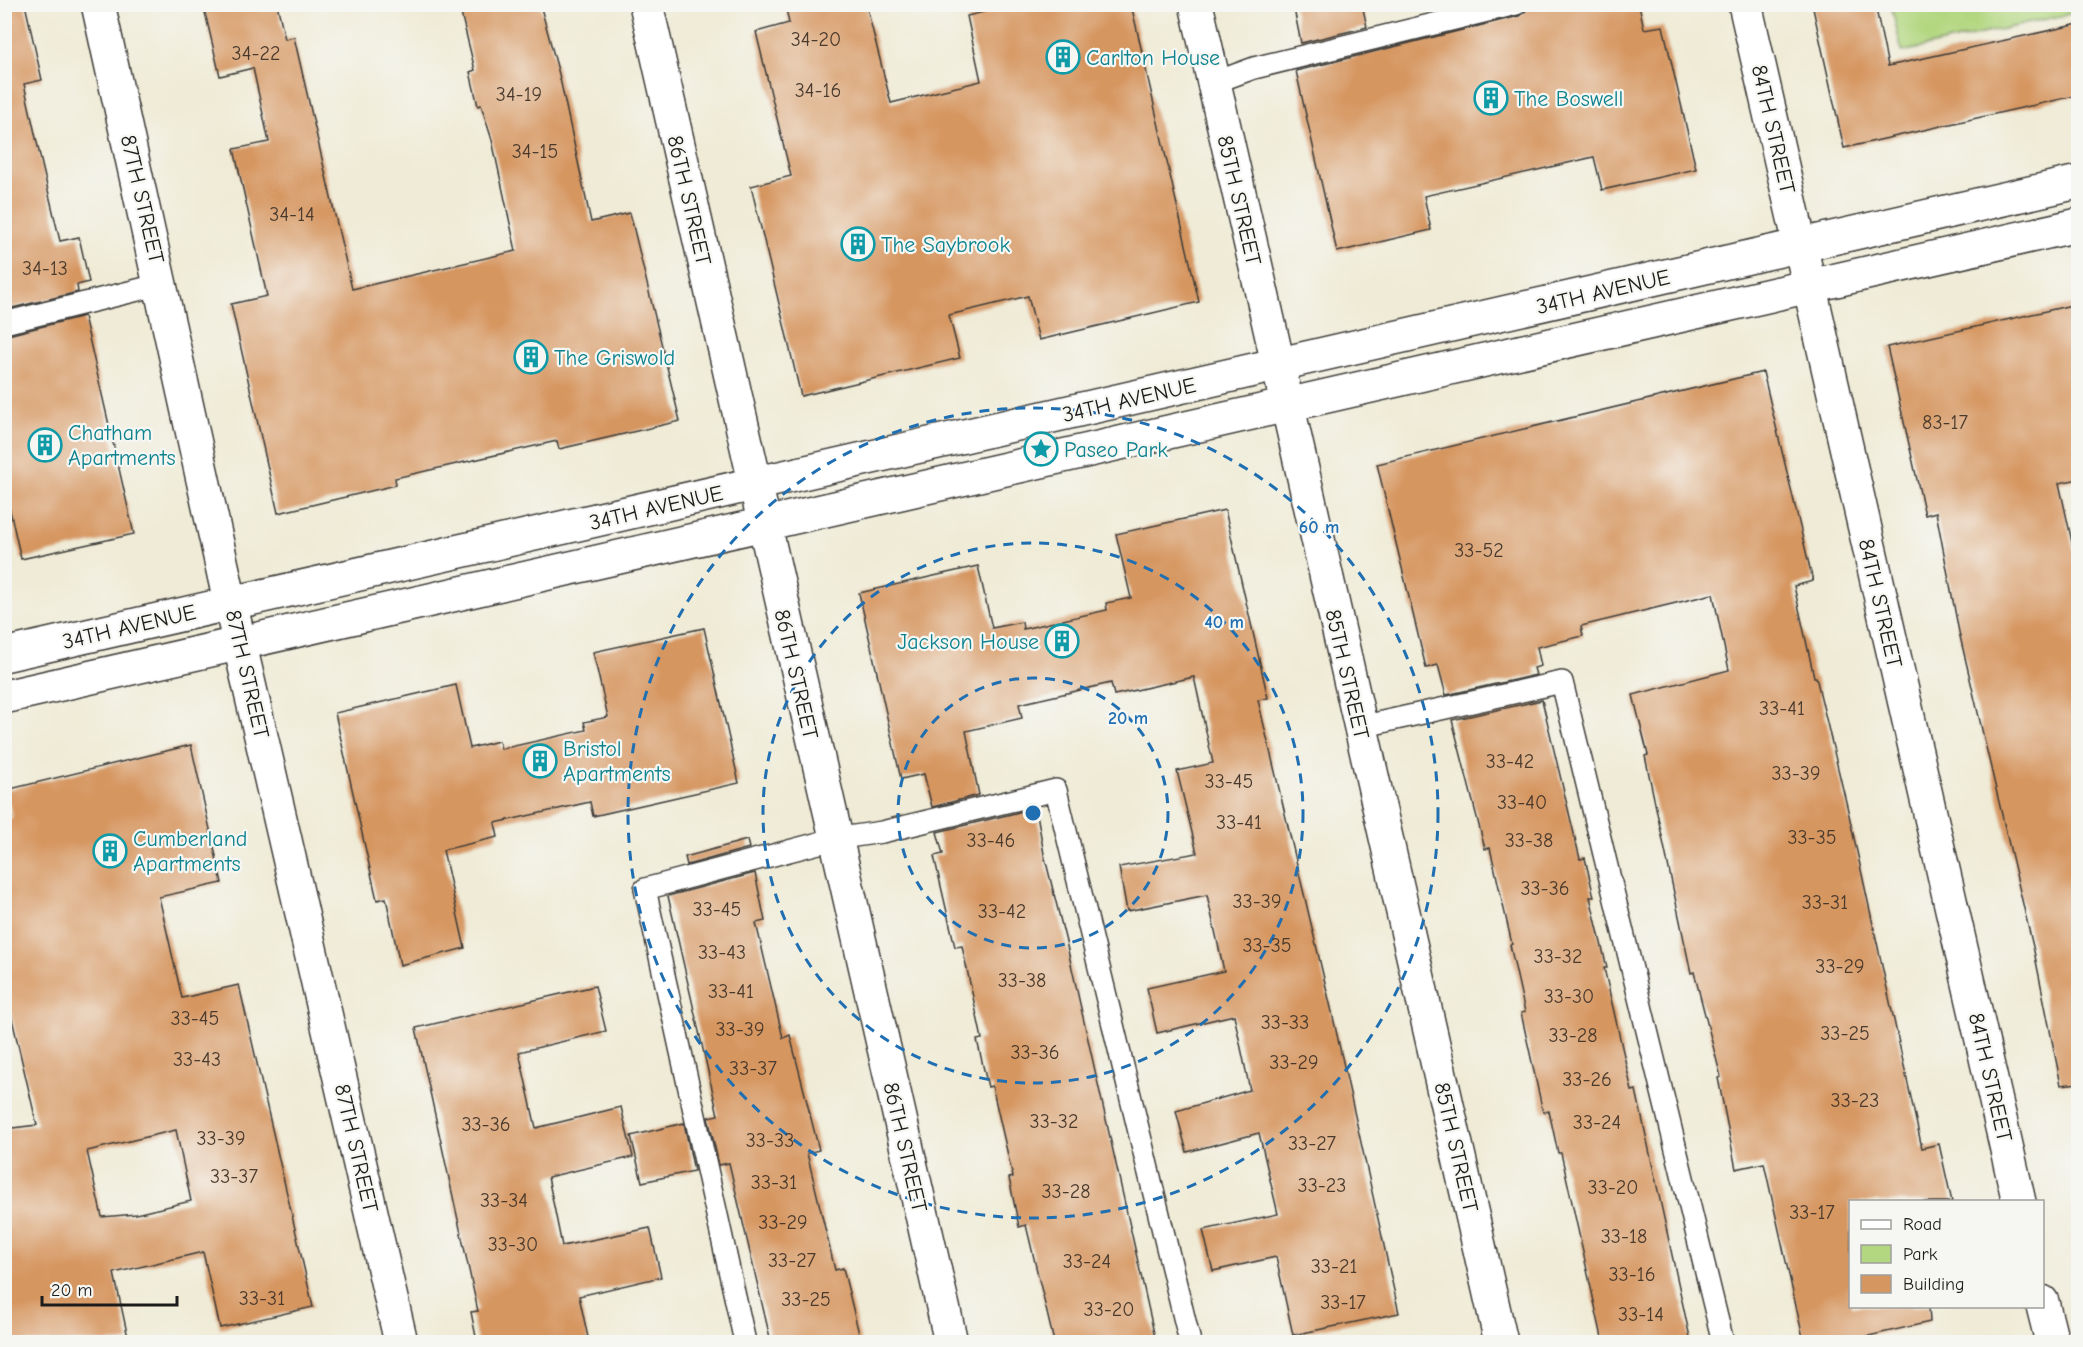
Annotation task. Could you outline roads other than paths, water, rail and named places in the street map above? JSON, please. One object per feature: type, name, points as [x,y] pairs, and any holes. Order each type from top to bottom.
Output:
[{"type":"street","name":"87TH STREET","points":[[98,4],[162,284],[230,602],[401,1342]]},
{"type":"street","name":"86TH STREET","points":[[646,4],[834,839],[951,1342]]},
{"type":"street","name":"85TH STREET","points":[[1196,4],[1502,1342]]},
{"type":"street","name":"84TH STREET","points":[[1745,4],[2019,1200]]},
{"type":"street","name":"34TH AVENUE","points":[[4,656],[230,602],[755,485],[2079,182]]},
{"type":"street","name":"34TH AVENUE","points":[[4,697],[2079,225]]},
{"type":"street","points":[[2044,1306],[2052,1342]]},
{"type":"lane","points":[[1214,83],[1254,68],[1470,10],[1516,4]]},
{"type":"lane","points":[[4,322],[162,284]]},
{"type":"lane","points":[[1360,728],[1562,682],[1723,1342]]},
{"type":"lane","points":[[745,1342],[645,889],[834,839],[882,832],[1056,790],[1190,1342]]},
{"type":"place","name":"Carlton House","points":[[1063,57]]},
{"type":"place","name":"The Boswell","points":[[1491,98]]},
{"type":"place","name":"The Saybrook","points":[[858,244]]},
{"type":"place","name":"The Griswold","points":[[531,357]]},
{"type":"place","name":"Chatham Apartments","points":[[45,445]]},
{"type":"place","name":"Paseo Park","points":[[1041,449]]},
{"type":"place","name":"Jackson House","points":[[1062,641]]},
{"type":"place","name":"Bristol Apartments","points":[[540,761]]},
{"type":"place","name":"Cumberland Apartments","points":[[110,851]]}]
